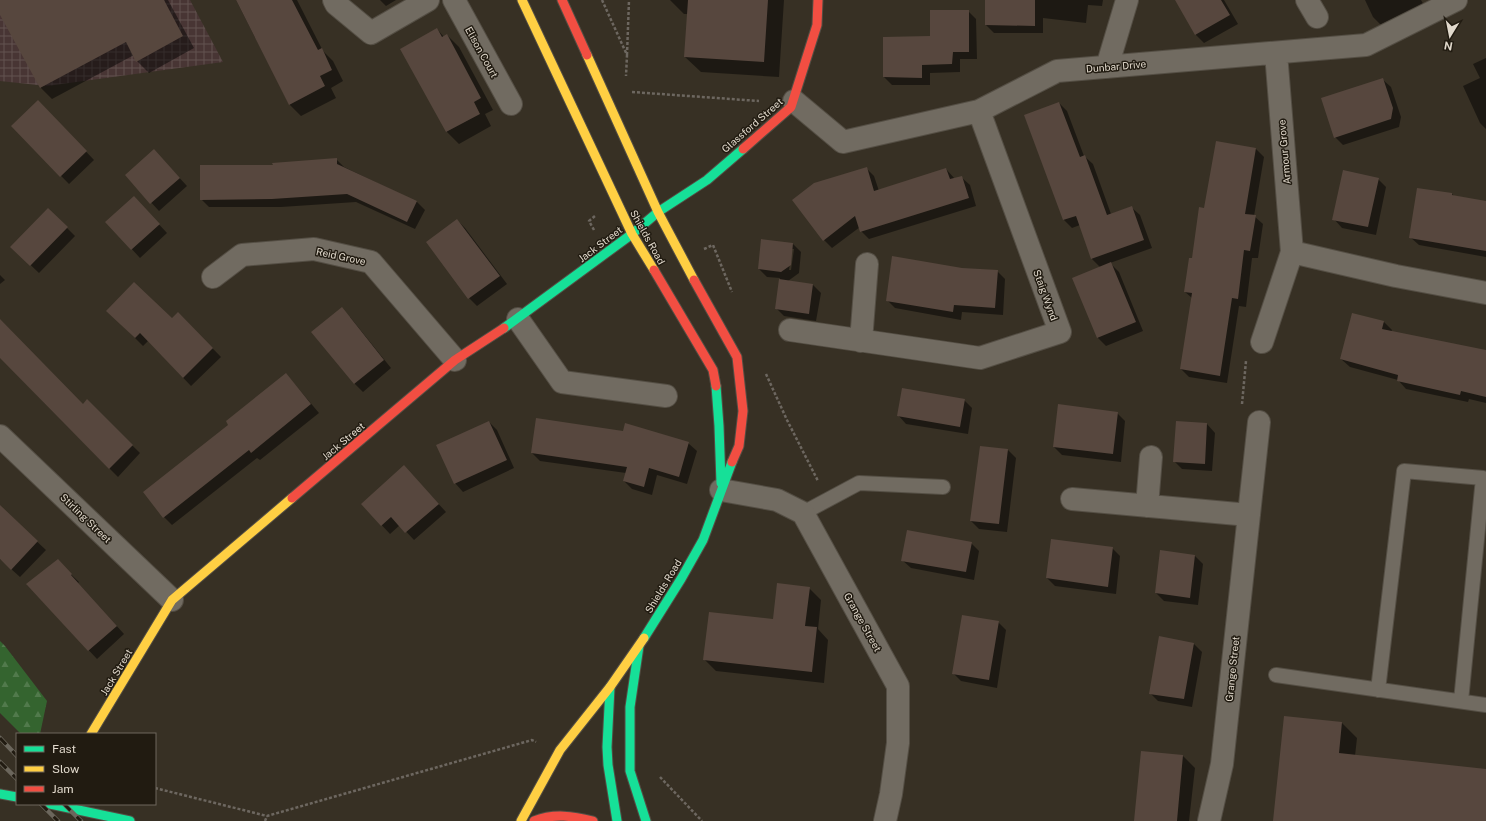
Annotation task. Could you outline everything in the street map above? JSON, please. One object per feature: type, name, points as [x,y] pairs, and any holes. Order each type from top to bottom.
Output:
[{"type":"main road","name":"Shields Road","points":[[522,0],[632,234],[713,370],[719,419],[721,490]]},
{"type":"main road","name":"Shields Road","points":[[521,821],[560,750],[610,688],[640,646],[703,540],[739,446],[743,411],[737,357],[683,261],[658,212],[562,0]]},
{"type":"main road","name":"Glassford Street","points":[[658,212],[707,180],[792,104],[817,25],[818,0]]},
{"type":"main road","name":"Jack Street","points":[[92,733],[172,600],[455,360],[518,319],[632,234],[658,212]]},
{"type":"main road","points":[[640,646],[630,706],[630,771],[646,821]]},
{"type":"main road","points":[[610,688],[607,747],[608,766],[617,821]]},
{"type":"main road","points":[[0,794],[16,797]]},
{"type":"main road","points":[[55,805],[130,821]]},
{"type":"main road","points":[[534,821],[542,817],[570,815],[593,821]]},
{"type":"street","points":[[334,0],[336,4],[371,33],[428,0]]},
{"type":"street","name":"Elison Court","points":[[454,0],[511,104]]},
{"type":"street","points":[[1107,67],[1127,0]]},
{"type":"street","name":"Dunbar Drive","points":[[792,104],[843,142],[979,111],[1057,71],[1366,45],[1456,0]]},
{"type":"street","name":"Armour Grove","points":[[1262,342],[1292,252],[1276,53]]},
{"type":"street","name":"Staig Wynd","points":[[790,330],[980,358],[1060,332],[979,111]]},
{"type":"street","name":"Reid Grove","points":[[213,277],[242,255],[314,249],[371,262],[455,360]]},
{"type":"street","points":[[1292,252],[1396,276],[1486,293]]},
{"type":"street","points":[[862,341],[867,264]]},
{"type":"street","points":[[518,319],[562,382],[666,396]]},
{"type":"street","name":"Grange Street","points":[[1209,821],[1222,764],[1259,422]]},
{"type":"street","name":"Stirling Street","points":[[0,436],[172,600]]},
{"type":"street","points":[[1147,506],[1151,457]]},
{"type":"street","points":[[721,490],[777,500],[803,513]]},
{"type":"street","points":[[1072,499],[1249,515]]},
{"type":"street","name":"Grange Street","points":[[803,513],[898,686],[898,743],[891,794],[885,821]]},
{"type":"lane","points":[[1378,690],[1404,472],[1483,478],[1461,701]]},
{"type":"lane","points":[[803,513],[859,483],[943,487]]},
{"type":"lane","points":[[1276,675],[1486,705]]},
{"type":"path","points":[[627,55],[629,0]]},
{"type":"path","points":[[626,92],[792,104]]},
{"type":"path","points":[[1259,422],[1242,407],[1246,358],[1262,342]]},
{"type":"path","points":[[156,788],[267,816],[532,740],[560,750]]},
{"type":"path","points":[[265,821],[267,816]]},
{"type":"shaded area","points":[[0,0],[190,0],[223,62],[47,86],[0,81]]},
{"type":"green space","points":[[0,641],[47,701],[40,733],[20,733],[0,713]]},
{"type":"building","points":[[0,0],[164,0],[183,36],[136,62],[126,42],[40,88],[0,15]]},
{"type":"building","points":[[236,0],[292,0],[318,50],[322,48],[332,70],[320,76],[325,86],[289,105]]},
{"type":"building","points":[[688,0],[768,0],[764,62],[684,57]]},
{"type":"building","points":[[985,0],[1035,0],[1035,26],[985,25]]},
{"type":"building","points":[[1175,0],[1221,0],[1230,15],[1195,35]]},
{"type":"building","points":[[930,10],[969,10],[969,52],[953,52],[952,64],[922,65],[922,78],[883,77],[883,37],[930,36]]},
{"type":"building","points":[[437,28],[442,37],[447,34],[481,98],[474,102],[480,114],[446,132],[400,49]]},
{"type":"building","points":[[1383,78],[1393,108],[1391,119],[1334,138],[1321,98]]},
{"type":"building","points":[[38,100],[87,151],[60,177],[11,126]]},
{"type":"building","points":[[1059,102],[1080,157],[1085,155],[1107,215],[1132,206],[1144,240],[1091,259],[1076,216],[1063,220],[1024,115]]},
{"type":"building","points":[[1216,141],[1256,148],[1245,214],[1256,215],[1250,251],[1244,250],[1238,299],[1232,298],[1220,376],[1180,369],[1192,293],[1184,292],[1189,258],[1192,258],[1199,207],[1204,208]]},
{"type":"building","points":[[154,149],[180,178],[150,204],[125,175]]},
{"type":"building","points":[[337,158],[337,164],[417,201],[407,222],[347,194],[272,199],[200,200],[200,165],[273,165],[272,163]]},
{"type":"building","points":[[867,167],[874,191],[946,168],[950,179],[962,176],[969,198],[860,232],[855,216],[823,241],[792,200],[814,183]]},
{"type":"building","points":[[1343,170],[1379,178],[1368,227],[1332,220]]},
{"type":"building","points":[[1417,188],[1452,193],[1452,195],[1486,201],[1486,251],[1409,238]]},
{"type":"building","points":[[134,196],[160,224],[131,250],[105,222]]},
{"type":"building","points":[[48,208],[68,227],[30,266],[10,247]]},
{"type":"building","points":[[457,219],[500,276],[468,299],[426,242]]},
{"type":"building","points":[[761,239],[793,243],[791,265],[781,272],[758,269]]},
{"type":"building","points":[[892,256],[962,268],[998,270],[995,308],[954,305],[953,312],[886,301]]},
{"type":"building","points":[[1111,262],[1136,322],[1097,338],[1072,278]]},
{"type":"building","points":[[779,279],[813,284],[809,314],[775,309]]},
{"type":"building","points":[[134,282],[172,318],[178,312],[213,348],[183,378],[140,333],[135,338],[106,311]]},
{"type":"building","points":[[342,307],[384,360],[354,384],[311,332]]},
{"type":"building","points":[[1352,313],[1384,321],[1382,329],[1486,350],[1486,397],[1461,391],[1460,395],[1397,381],[1398,375],[1340,359]]},
{"type":"building","points":[[0,319],[83,404],[87,399],[133,445],[109,469],[0,358]]},
{"type":"building","points":[[286,373],[311,404],[251,453],[249,450],[163,518],[143,492],[228,425],[226,421]]},
{"type":"building","points":[[902,388],[965,399],[960,427],[897,416]]},
{"type":"building","points":[[1058,404],[1118,412],[1113,454],[1053,447]]},
{"type":"building","points":[[536,418],[623,431],[625,423],[689,442],[679,477],[649,468],[644,487],[623,481],[627,467],[531,453]]},
{"type":"building","points":[[489,421],[507,460],[454,484],[436,445]]},
{"type":"building","points":[[1176,421],[1207,423],[1205,464],[1173,462]]},
{"type":"building","points":[[980,446],[1008,449],[999,524],[970,521]]},
{"type":"building","points":[[404,465],[439,504],[405,533],[391,517],[381,526],[361,504]]},
{"type":"building","points":[[0,505],[38,541],[11,570],[0,559]]},
{"type":"building","points":[[907,530],[972,542],[966,572],[901,561]]},
{"type":"building","points":[[1051,539],[1113,547],[1108,587],[1046,578]]},
{"type":"building","points":[[1160,550],[1195,555],[1190,598],[1155,593]]},
{"type":"building","points":[[58,559],[117,626],[88,651],[26,584]]},
{"type":"building","points":[[777,583],[810,587],[805,626],[817,627],[812,672],[703,660],[709,612],[773,619]]},
{"type":"building","points":[[962,615],[999,621],[989,680],[952,674]]},
{"type":"building","points":[[1159,636],[1194,643],[1184,699],[1149,694]]},
{"type":"building","points":[[1284,716],[1342,722],[1339,753],[1486,769],[1486,821],[1273,821]]},
{"type":"building","points":[[1141,751],[1183,755],[1177,821],[1134,821]]},
{"type":"railway","points":[[0,738],[16,755]]},
{"type":"railway","points":[[0,762],[16,778]]},
{"type":"railway","points":[[42,805],[58,821]]},
{"type":"railway","points":[[65,805],[81,821]]},
{"type":"traffic: fast","points":[[504,328],[632,234],[658,212],[707,180],[743,149]]},
{"type":"traffic: fast","points":[[716,386],[721,483]]},
{"type":"traffic: fast","points":[[644,638],[681,579],[703,540],[732,462]]},
{"type":"traffic: fast","points":[[639,646],[630,707],[630,771],[646,821]]},
{"type":"traffic: fast","points":[[610,687],[607,747],[608,765],[617,821]]},
{"type":"traffic: fast","points":[[0,794],[16,797]]},
{"type":"traffic: fast","points":[[55,805],[130,821]]},
{"type":"traffic: slow","points":[[522,0],[632,234],[654,270]]},
{"type":"traffic: slow","points":[[587,55],[658,212],[694,280]]},
{"type":"traffic: slow","points":[[92,733],[172,600],[292,498]]},
{"type":"traffic: slow","points":[[521,821],[560,750],[610,687],[644,638]]},
{"type":"traffic: jam","points":[[562,0],[587,55]]},
{"type":"traffic: jam","points":[[743,149],[791,107],[817,25],[818,0]]},
{"type":"traffic: jam","points":[[654,270],[713,370],[716,386]]},
{"type":"traffic: jam","points":[[694,280],[737,357],[743,411],[739,446],[732,462]]},
{"type":"traffic: jam","points":[[292,498],[455,360],[504,328]]},
{"type":"traffic: jam","points":[[534,821],[541,818],[556,816],[593,821]]}]
